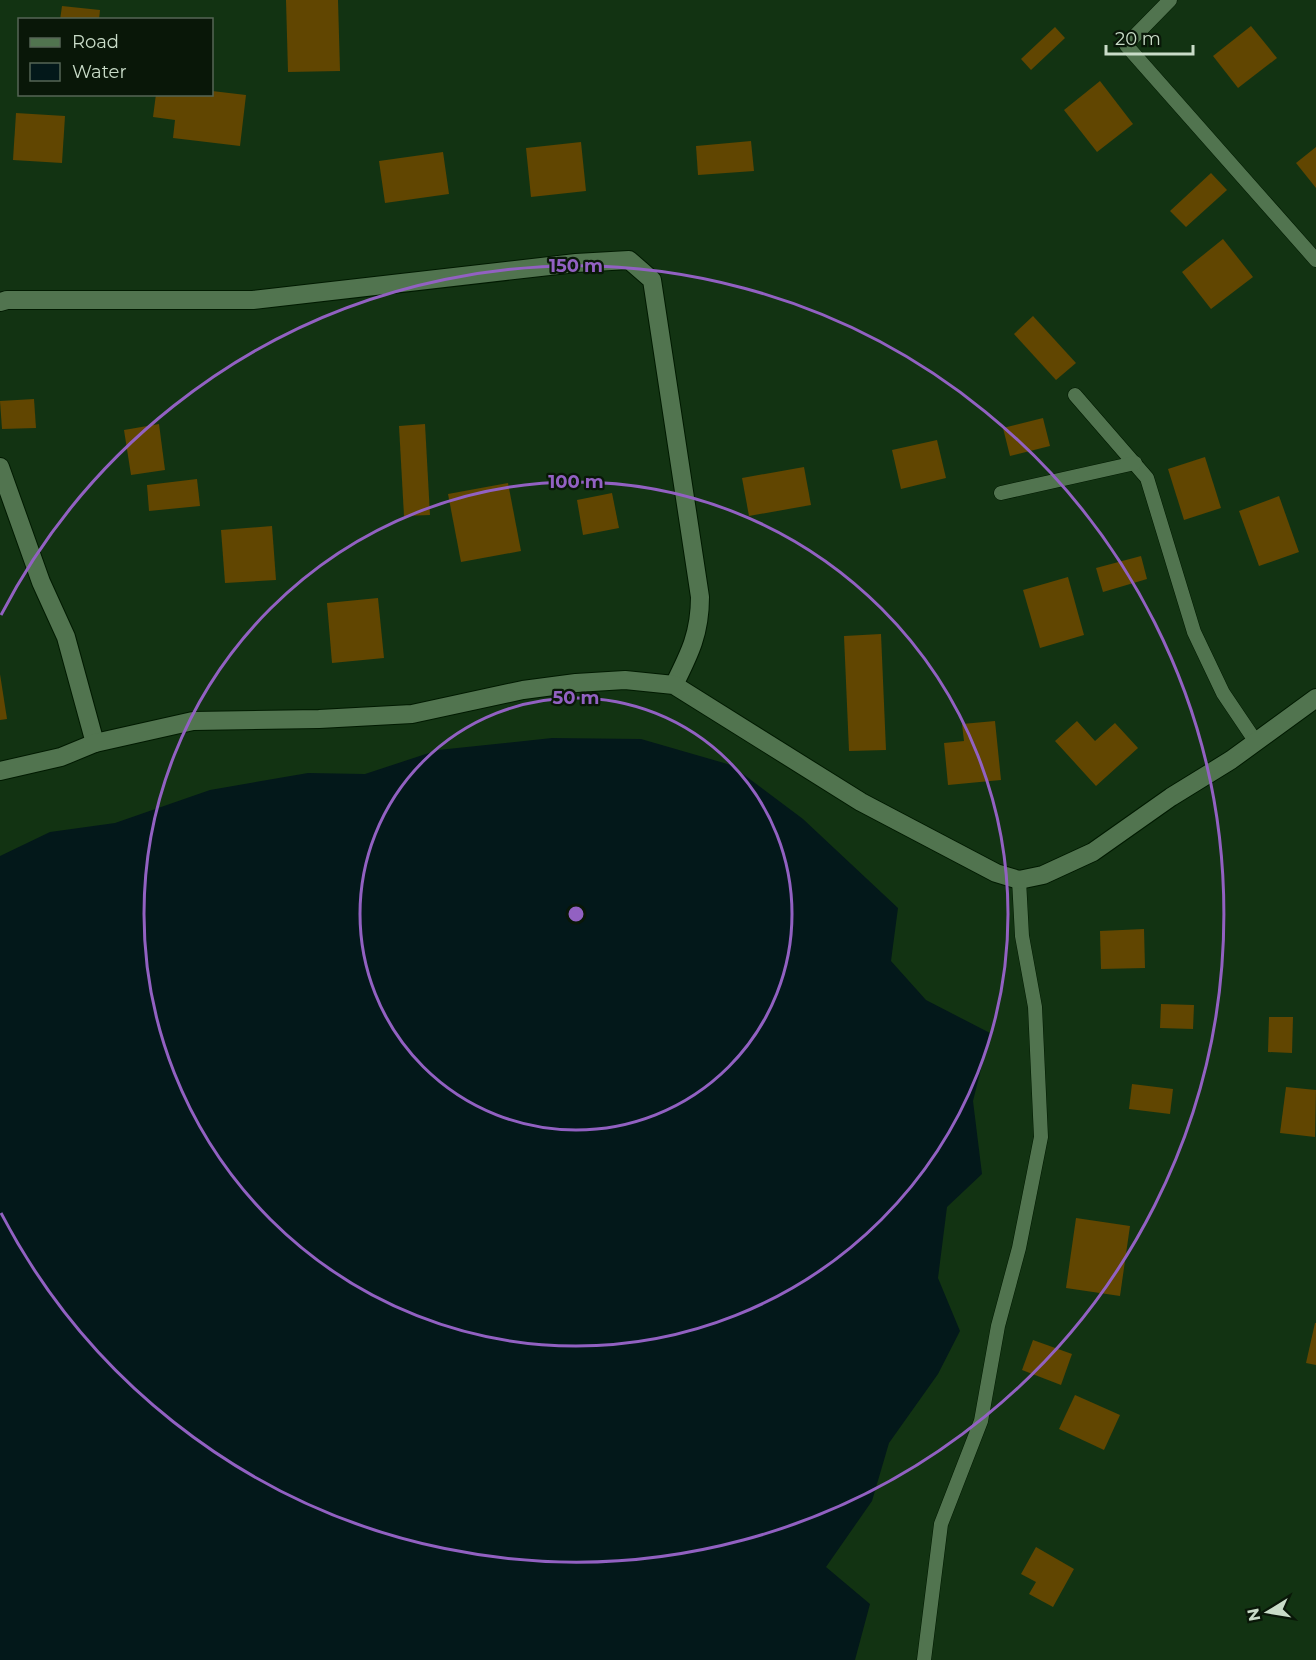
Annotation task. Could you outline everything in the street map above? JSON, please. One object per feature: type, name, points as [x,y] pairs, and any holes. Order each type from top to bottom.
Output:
[{"type":"street","points":[[0,302],[253,300],[576,263],[629,260],[652,280],[700,597],[700,624],[692,649],[674,685]]},
{"type":"street","points":[[0,467],[40,582],[66,636],[95,743]]},
{"type":"street","points":[[0,771],[61,757],[95,743],[193,721],[319,719],[412,714],[523,690],[576,683],[625,680],[674,685],[861,802],[996,873],[1019,880],[1043,875],[1093,852],[1256,742],[1316,698]]},
{"type":"lane","points":[[1170,0],[1126,45],[1316,260]]},
{"type":"lane","points":[[1075,395],[1147,478],[1194,632],[1223,693],[1256,742]]},
{"type":"lane","points":[[1001,494],[1135,463]]},
{"type":"lane","points":[[924,1660],[941,1524],[981,1421],[998,1326],[1019,1248],[1041,1137],[1035,1007],[1022,936],[1019,880]]},
{"type":"water","points":[[552,738],[641,739],[731,765],[803,819],[898,908],[891,961],[926,1000],[990,1033],[973,1101],[982,1174],[947,1207],[938,1278],[960,1331],[938,1374],[889,1443],[872,1501],[826,1567],[870,1604],[855,1660],[0,1660],[0,856],[50,832],[115,823],[210,790],[308,773],[365,774],[438,750]]},
{"type":"building","points":[[286,0],[338,0],[340,71],[288,72]]},
{"type":"building","points":[[62,6],[100,10],[99,18],[60,18]]},
{"type":"building","points":[[1251,26],[1277,58],[1238,88],[1213,56]]},
{"type":"building","points":[[1055,27],[1065,38],[1031,70],[1021,59]]},
{"type":"building","points":[[1100,81],[1133,124],[1097,152],[1064,110]]},
{"type":"building","points":[[213,91],[246,95],[240,146],[173,138],[175,120],[153,117],[156,96],[213,96]]},
{"type":"building","points":[[16,113],[65,116],[62,163],[13,160]]},
{"type":"building","points":[[751,141],[754,171],[698,175],[696,146]]},
{"type":"building","points":[[581,142],[586,191],[531,197],[526,148]]},
{"type":"building","points":[[1316,147],[1316,188],[1296,163]]},
{"type":"building","points":[[443,152],[449,194],[385,203],[379,161]]},
{"type":"building","points":[[1211,173],[1227,190],[1186,227],[1170,211]]},
{"type":"building","points":[[1223,239],[1253,277],[1211,309],[1182,272]]},
{"type":"building","points":[[1033,316],[1076,363],[1056,380],[1014,334]]},
{"type":"building","points":[[34,399],[36,428],[2,429],[0,401]]},
{"type":"building","points":[[1043,418],[1050,446],[1010,456],[1003,428]]},
{"type":"building","points":[[159,424],[165,470],[131,475],[124,430]]},
{"type":"building","points":[[425,424],[430,515],[404,516],[399,426]]},
{"type":"building","points":[[937,440],[946,478],[901,489],[892,450]]},
{"type":"building","points":[[1205,457],[1221,508],[1184,520],[1168,469]]},
{"type":"building","points":[[804,467],[811,505],[749,516],[742,478]]},
{"type":"building","points":[[197,479],[200,506],[149,511],[147,485]]},
{"type":"building","points":[[508,483],[521,551],[461,562],[448,494]]},
{"type":"building","points":[[612,493],[619,528],[583,535],[577,500]]},
{"type":"building","points":[[1279,496],[1299,552],[1259,566],[1239,511]]},
{"type":"building","points":[[272,526],[276,580],[225,583],[221,530]]},
{"type":"building","points":[[1141,556],[1147,579],[1103,592],[1096,568]]},
{"type":"building","points":[[1068,577],[1084,635],[1040,648],[1023,590]]},
{"type":"building","points":[[378,598],[384,658],[332,663],[327,603]]},
{"type":"building","points":[[881,634],[886,750],[849,751],[844,636]]},
{"type":"building","points":[[0,674],[7,719],[0,720]]},
{"type":"building","points":[[995,721],[1001,780],[948,785],[944,743],[964,741],[962,724]]},
{"type":"building","points":[[1077,721],[1095,741],[1115,723],[1138,748],[1096,786],[1055,741]]},
{"type":"building","points":[[1144,929],[1145,968],[1101,969],[1100,931]]},
{"type":"building","points":[[1161,1004],[1194,1005],[1193,1029],[1160,1028]]},
{"type":"building","points":[[1269,1017],[1293,1017],[1292,1053],[1268,1052]]},
{"type":"building","points":[[1132,1084],[1173,1089],[1170,1114],[1129,1109]]},
{"type":"building","points":[[1286,1087],[1316,1090],[1315,1137],[1280,1133]]},
{"type":"building","points":[[1076,1218],[1130,1226],[1120,1296],[1066,1288]]},
{"type":"building","points":[[1316,1323],[1316,1365],[1306,1363]]},
{"type":"building","points":[[1033,1340],[1072,1354],[1061,1385],[1022,1370]]},
{"type":"building","points":[[1075,1395],[1120,1415],[1104,1450],[1059,1429]]},
{"type":"building","points":[[1036,1547],[1074,1569],[1053,1607],[1029,1594],[1036,1582],[1021,1574]]}]
